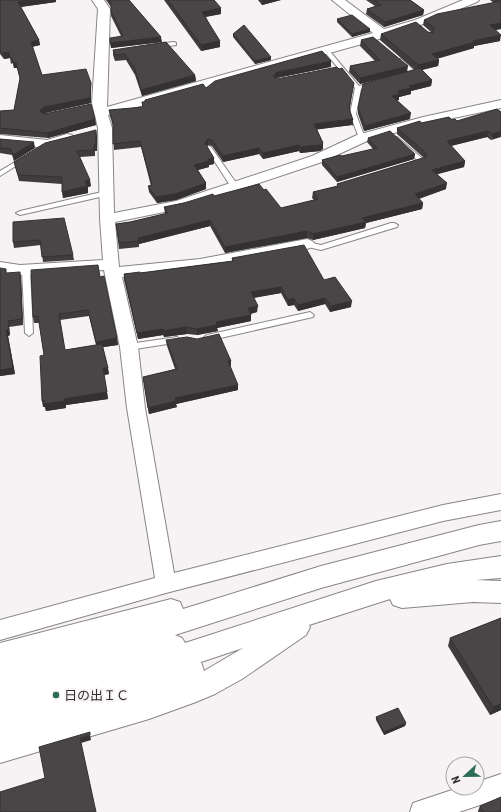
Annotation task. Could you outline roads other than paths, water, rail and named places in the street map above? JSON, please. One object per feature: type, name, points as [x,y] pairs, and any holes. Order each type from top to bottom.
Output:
[{"type":"highway","points":[[0,673],[118,641],[321,577],[479,535],[501,531]]},
{"type":"highway","points":[[0,711],[126,676],[379,592],[440,576],[501,567]]},
{"type":"highway","points":[[0,655],[113,624],[228,596],[321,577]]},
{"type":"highway","points":[[0,693],[166,648],[325,609],[416,595],[472,591],[501,592]]},
{"type":"highway","points":[[0,730],[123,695],[202,666],[232,654],[325,609]]},
{"type":"highway","points":[[0,749],[149,706],[205,685],[325,609]]},
{"type":"street","points":[[98,0],[104,9],[107,52],[97,108],[105,128],[107,219],[112,269],[129,347],[136,408],[166,584]]},
{"type":"street","points":[[338,0],[377,37]]},
{"type":"street","points":[[97,108],[144,100],[325,49],[377,37],[418,25],[473,0]]},
{"type":"street","points":[[107,219],[179,206],[317,159],[362,138],[423,122],[496,108]]},
{"type":"street","points":[[90,132],[105,128]]},
{"type":"street","points":[[0,139],[48,144],[76,136]]},
{"type":"street","points":[[0,267],[26,270],[112,269],[200,264],[307,244]]},
{"type":"street","points":[[0,630],[50,618],[166,584],[443,513],[501,502]]},
{"type":"street","points":[[422,812],[501,786]]},
{"type":"lane","points":[[150,47],[174,44]]},
{"type":"lane","points":[[325,49],[358,88],[353,114],[362,138]]},
{"type":"lane","points":[[394,55],[415,74],[401,78]]},
{"type":"lane","points":[[334,69],[342,68]]},
{"type":"lane","points":[[358,88],[380,83]]},
{"type":"lane","points":[[389,131],[422,161],[408,165]]},
{"type":"lane","points":[[0,174],[48,144]]},
{"type":"lane","points":[[209,148],[235,187]]},
{"type":"lane","points":[[20,213],[106,193]]},
{"type":"lane","points":[[307,244],[320,248],[394,225]]},
{"type":"lane","points":[[26,270],[29,333]]},
{"type":"lane","points":[[197,340],[310,315]]},
{"type":"lane","points":[[129,347],[187,338]]},
{"type":"place","name":"日の出ＩＣ","points":[[56,695]]}]
